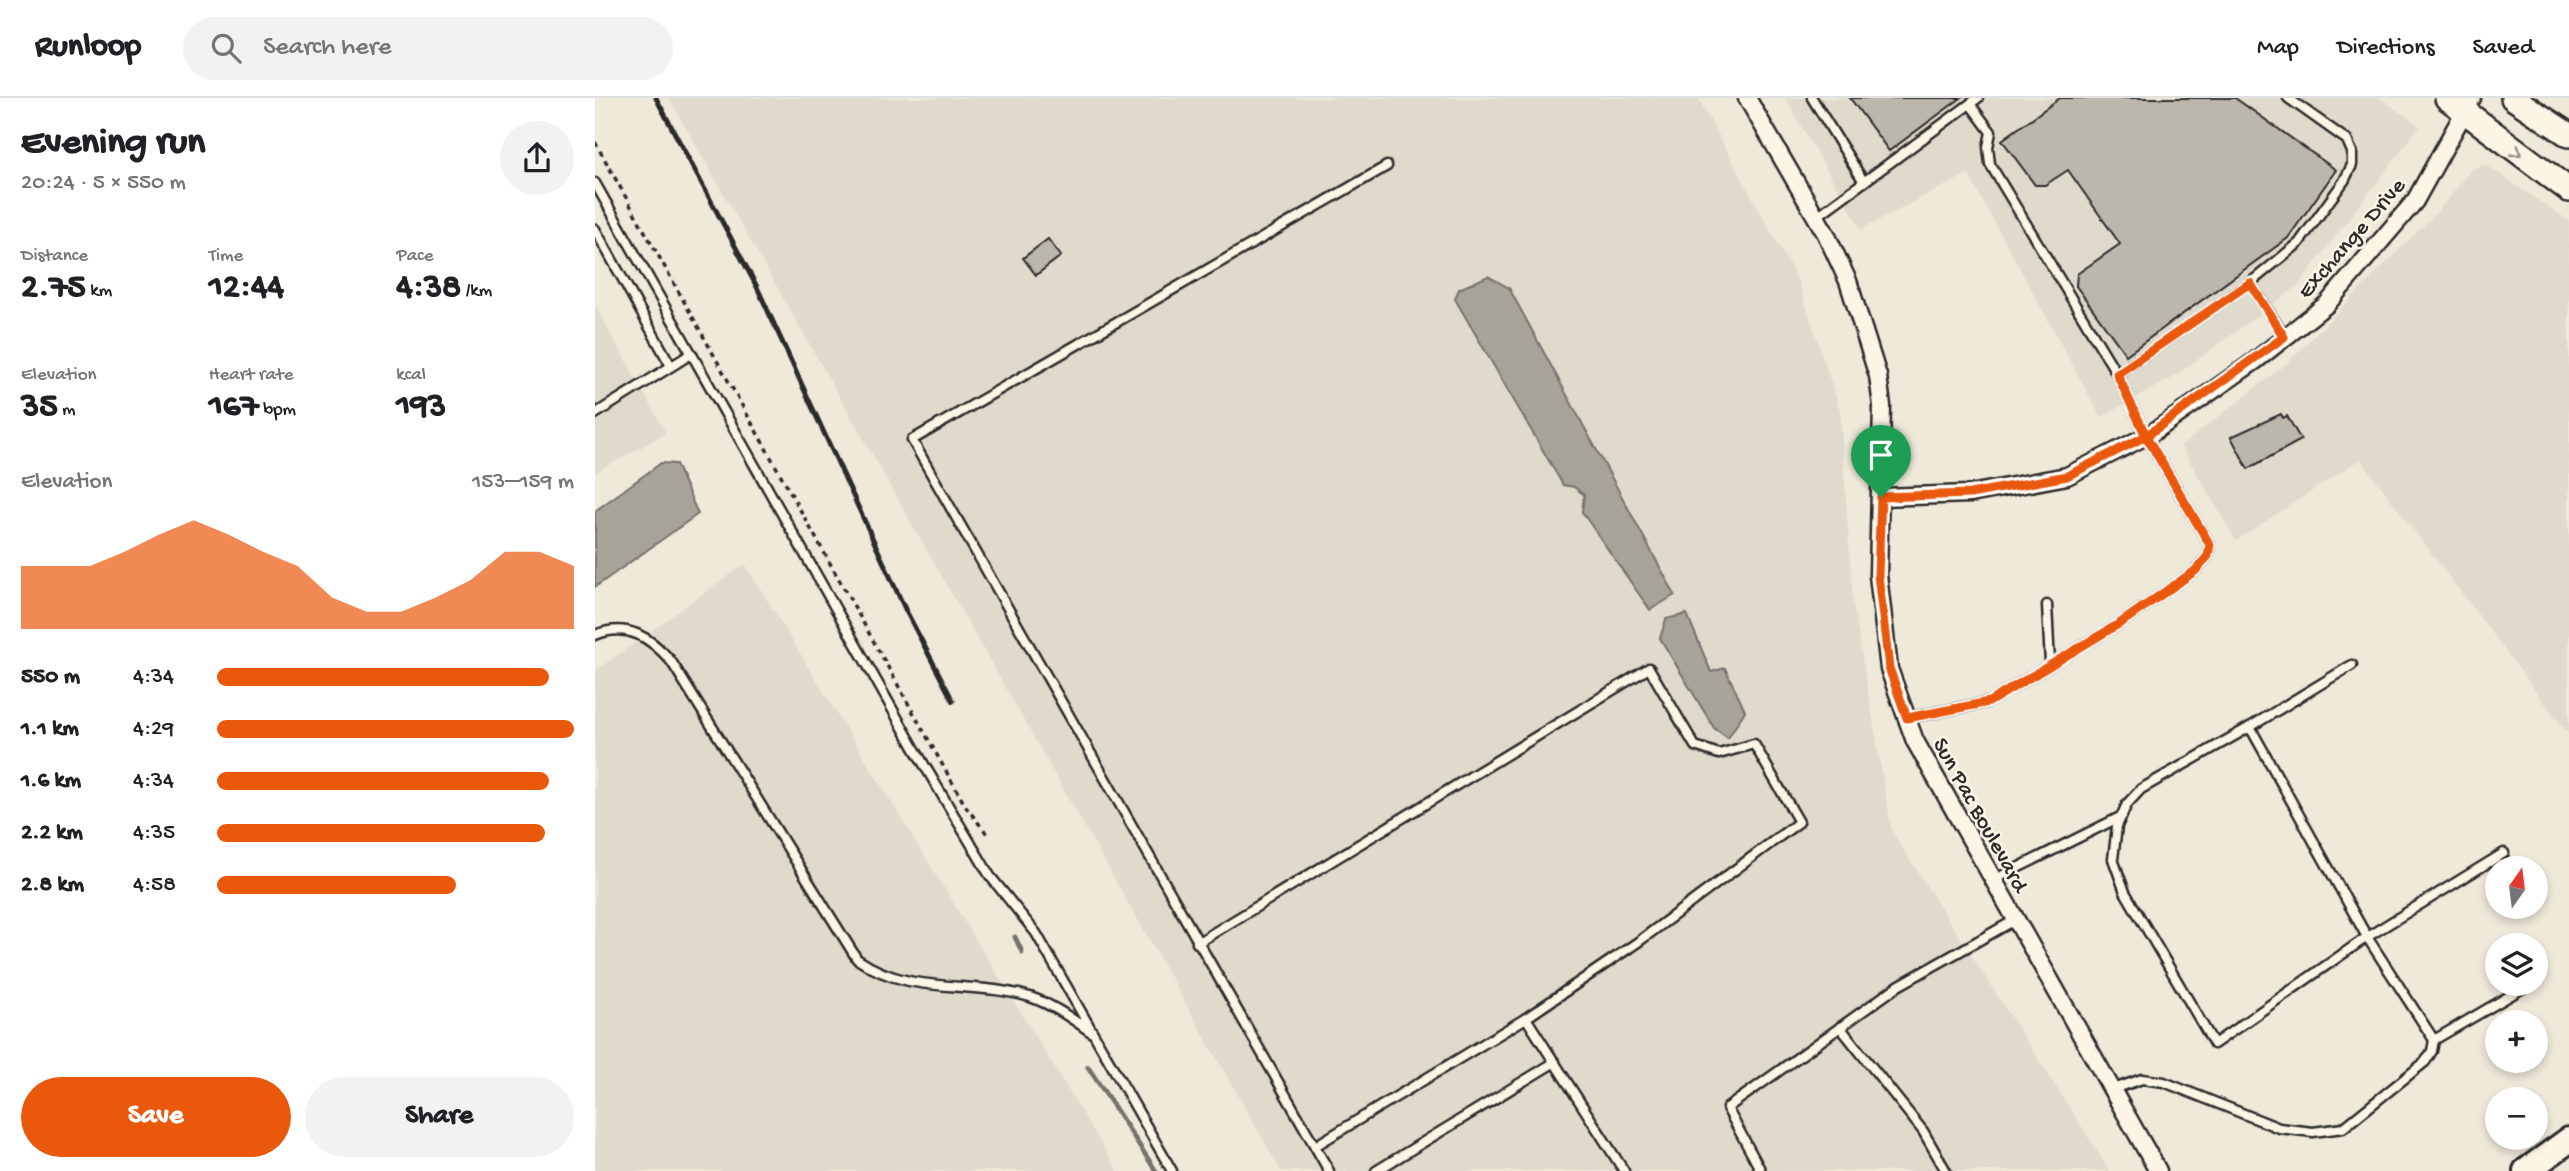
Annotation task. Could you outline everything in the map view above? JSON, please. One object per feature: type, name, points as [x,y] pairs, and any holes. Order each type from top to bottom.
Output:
[{"type":"main road","points":[[2447,98],[2469,105],[2569,190]]},
{"type":"main road","points":[[2513,98],[2569,135]]},
{"type":"main road","points":[[2526,1171],[2569,1140]]},
{"type":"street","name":"Sun Pac Boulevard","points":[[1747,98],[1816,217],[1848,281],[1878,376],[1882,406],[1878,575],[1889,668],[1915,741],[2158,1171]]},
{"type":"street","name":"Exchange Drive","points":[[1881,497],[1970,494],[2067,476],[2146,436],[2327,304],[2415,201],[2469,105]]},
{"type":"lane","points":[[1812,98],[1864,182]]},
{"type":"lane","points":[[1816,217],[1978,98]]},
{"type":"lane","points":[[2117,374],[2250,283],[2299,243],[2344,181],[2352,164],[2352,152],[2347,140],[2288,98]]},
{"type":"lane","points":[[1907,718],[1989,702],[2133,615],[2195,571],[2208,556],[2210,545],[2146,436],[2117,374],[1990,164],[1988,147],[1991,132],[1970,104]]},
{"type":"lane","points":[[1329,1171],[912,440],[1387,166]]},
{"type":"lane","points":[[595,183],[980,860],[1036,933],[1172,1171]]},
{"type":"lane","points":[[595,229],[671,366]]},
{"type":"lane","points":[[2250,283],[2284,337]]},
{"type":"lane","points":[[595,414],[691,354]]},
{"type":"lane","points":[[2047,605],[2050,664]]},
{"type":"lane","points":[[595,635],[612,629],[631,630],[657,645],[671,661],[857,959],[878,974],[901,981],[994,990],[1031,998],[1066,1013],[1096,1037]]},
{"type":"lane","points":[[2352,665],[2141,789],[2127,804],[2122,816],[2114,841],[2113,859],[2125,892],[2214,1044],[2367,937],[2504,853]]},
{"type":"lane","points":[[1197,943],[1649,668],[1695,746],[1719,754],[1754,744],[1799,822],[1638,942],[1526,1018],[1315,1146]]},
{"type":"lane","points":[[2111,1090],[2142,1079],[2164,1082],[2279,1128],[2313,1132],[2343,1128],[2425,1062],[2432,1051],[2434,1040],[2367,937],[2250,727]]},
{"type":"lane","points":[[1993,880],[2122,816]]},
{"type":"lane","points":[[1761,1171],[1727,1108],[1898,986],[2015,920]]},
{"type":"lane","points":[[2434,1040],[2509,996]]},
{"type":"lane","points":[[1526,1018],[1624,1171]]},
{"type":"lane","points":[[1840,1027],[1923,1130],[1946,1171]]},
{"type":"lane","points":[[1376,1171],[1555,1062]]},
{"type":"path","points":[[595,142],[966,807],[988,835]]},
{"type":"shaded area","points":[[669,98],[1698,98],[1798,281],[1840,410],[1853,604],[1892,832],[2110,1171],[1281,1171]]},
{"type":"shaded area","points":[[1785,98],[2380,98],[2420,126],[2297,287],[2172,378],[2101,417],[1968,174],[1861,229]]},
{"type":"shaded area","points":[[2486,165],[2569,221],[2569,735],[2360,459],[2236,541],[2181,446],[2285,365],[2441,208],[2472,168]]},
{"type":"shaded area","points":[[1488,276],[1509,288],[1675,595],[1650,610],[1582,512],[1584,495],[1574,487],[1563,485],[1455,299],[1459,289]]},
{"type":"shaded area","points":[[595,305],[666,433],[595,473]]},
{"type":"shaded area","points":[[661,463],[676,464],[698,514],[595,587],[595,511]]},
{"type":"shaded area","points":[[745,564],[1118,1171],[595,1171],[595,671]]},
{"type":"shaded area","points":[[1687,614],[1711,672],[1725,668],[1745,711],[1728,738],[1714,728],[1660,638],[1666,619]]},
{"type":"building","points":[[1850,98],[1961,98],[1889,151]]},
{"type":"building","points":[[2060,98],[2235,98],[2336,170],[2288,238],[2126,355],[2076,286],[2077,274],[2120,244],[2068,170],[2045,185],[2035,185],[2002,140]]},
{"type":"building","points":[[1048,239],[1061,256],[1036,275],[1023,258]]},
{"type":"building","points":[[2281,414],[2283,418],[2287,416],[2301,440],[2248,469],[2231,437]]},
{"type":"waterway","points":[[1015,937],[1022,952]]},
{"type":"waterway","points":[[1088,1067],[1156,1171]]},
{"type":"railway","points":[[656,98],[757,287],[905,609],[953,701]]},
{"type":"route","points":[[1881,497],[1878,575],[1889,668],[1907,718],[1989,702],[2122,622],[2195,571],[2208,556],[2210,545],[2146,436],[2255,361],[2284,337],[2250,283],[2117,374],[2146,436],[2067,476],[1970,494],[1881,497]]}]
